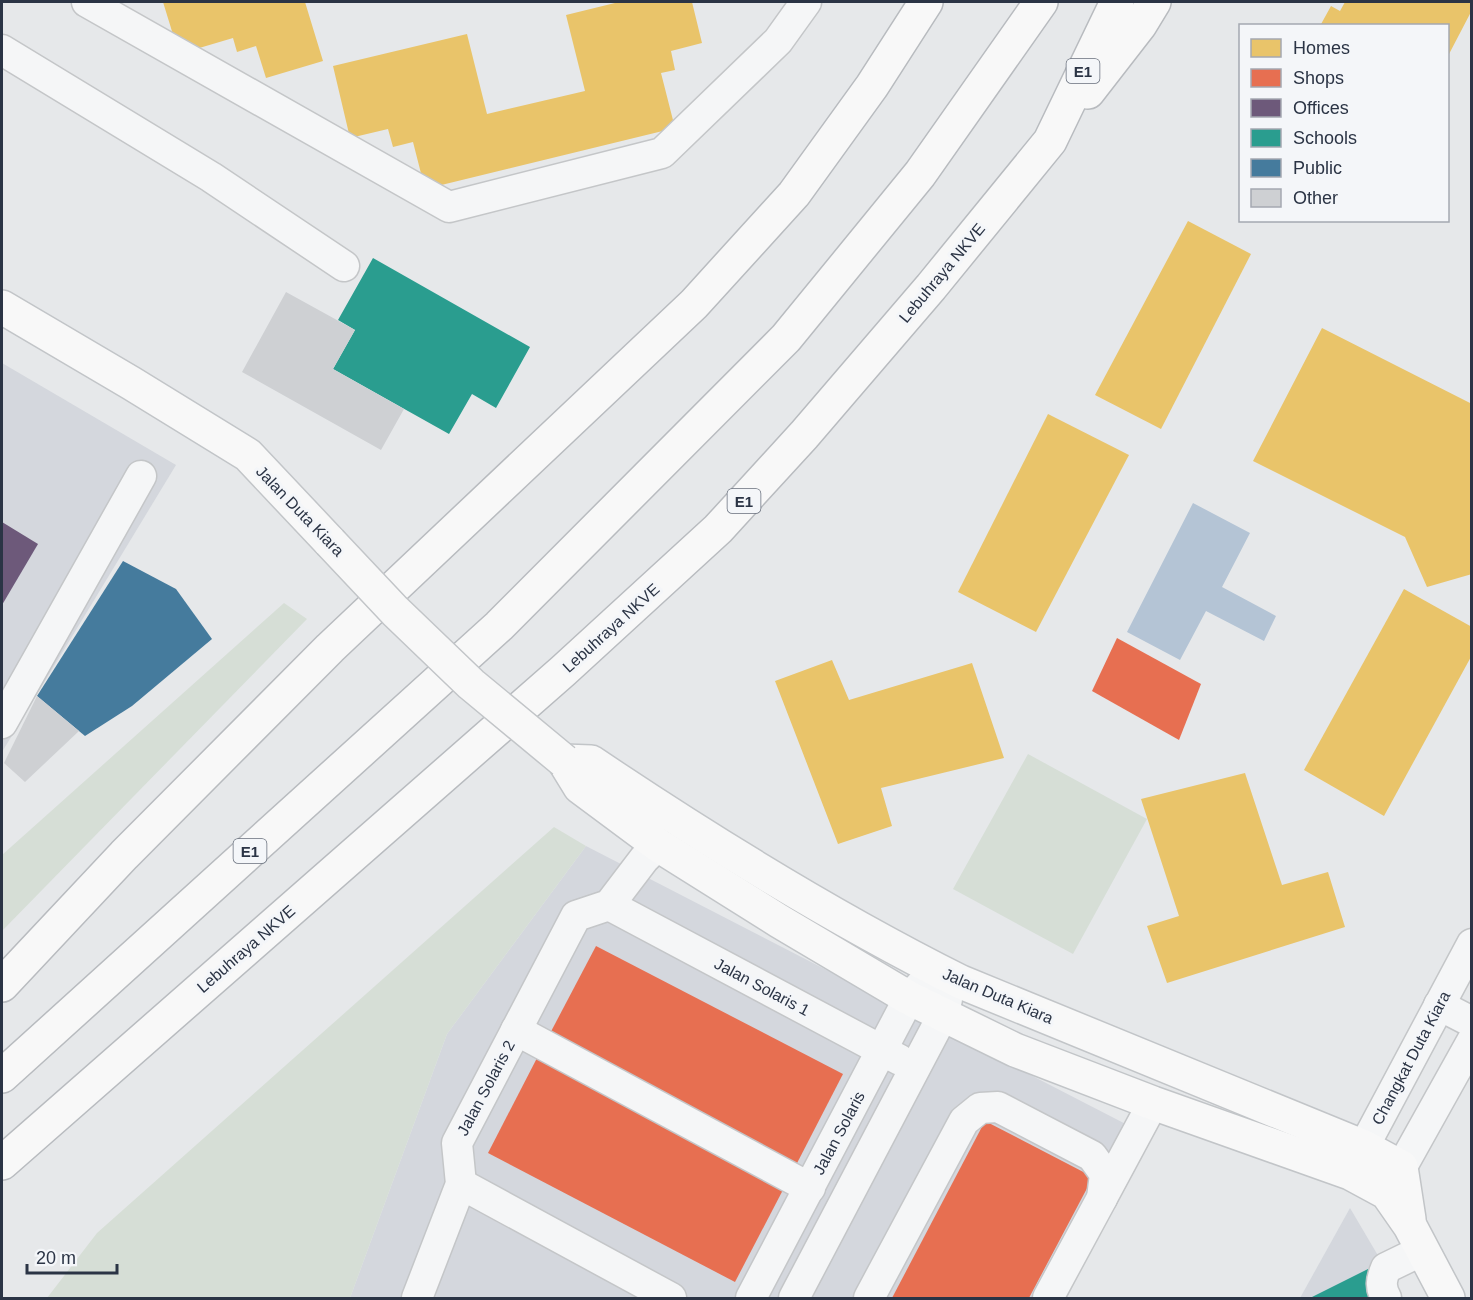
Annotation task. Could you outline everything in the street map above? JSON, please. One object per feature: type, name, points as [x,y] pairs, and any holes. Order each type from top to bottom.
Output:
[{"type":"main road","points":[[2,985],[124,855],[330,648],[694,304],[794,194],[872,86],[926,2]]},
{"type":"main road","name":"E1","points":[[2,1076],[499,626],[786,338],[920,174],[1041,2]]},
{"type":"main road","name":"Lebuhraya NKVE","points":[[2,1163],[563,671],[718,529],[804,435],[931,287],[1050,141],[1117,2]]},
{"type":"main road","points":[[1050,141],[1140,25],[1154,2]]},
{"type":"main road","name":"Jalan Duta Kiara","points":[[2,307],[248,455],[395,611],[471,684],[564,761],[580,787],[658,845],[779,921],[934,988],[1357,1160],[1394,1180],[1417,1238],[1448,1299]]},
{"type":"main road","name":"Jalan Duta Kiara","points":[[564,761],[591,762],[934,988],[1015,1050],[1153,1103],[1357,1160]]},
{"type":"street","points":[[87,2],[449,207],[662,153],[778,41],[806,2]]},
{"type":"street","points":[[2,50],[211,177],[344,266]]},
{"type":"street","points":[[2,723],[141,476]]},
{"type":"street","points":[[609,905],[644,859],[658,845]]},
{"type":"street","name":"Jalan Solaris 2","points":[[461,1184],[457,1143],[576,916],[609,905]]},
{"type":"street","name":"Jalan Solaris 1","points":[[609,905],[882,1052],[916,1068]]},
{"type":"street","name":"Changkat Duta Kiara","points":[[1357,1160],[1439,1005],[1468,957]]},
{"type":"street","points":[[794,1299],[916,1068],[934,988]]},
{"type":"street","name":"Jalan Solaris","points":[[751,1299],[882,1052],[934,988]]},
{"type":"street","points":[[1439,1005],[1472,1022]]},
{"type":"street","points":[[516,1030],[810,1188]]},
{"type":"street","points":[[1394,1180],[1472,1041]]},
{"type":"street","points":[[1048,1299],[1153,1103]]},
{"type":"street","points":[[870,1299],[964,1121],[980,1108],[998,1107],[1092,1156],[1105,1174],[1102,1198]]},
{"type":"street","points":[[417,1299],[461,1184],[671,1299]]},
{"type":"street","points":[[1386,1299],[1381,1290],[1381,1279],[1386,1269],[1417,1238]]},
{"type":"shaded area","points":[[2,363],[176,465],[2,752]]},
{"type":"shaded area","points":[[284,603],[307,619],[2,931],[2,855]]},
{"type":"shaded area","points":[[1028,754],[1147,819],[1073,954],[953,889]]},
{"type":"shaded area","points":[[554,827],[586,846],[447,1034],[350,1298],[47,1298],[97,1233]]},
{"type":"shaded area","points":[[586,846],[1147,1135],[1067,1298],[350,1298],[447,1034]]},
{"type":"shaded area","points":[[1350,1208],[1403,1298],[1300,1298]]},
{"type":"water","points":[[1193,503],[1250,533],[1222,587],[1276,616],[1264,641],[1206,611],[1180,660],[1127,632]]},
{"type":"building: Homes","points":[[163,2],[305,2],[323,61],[266,78],[256,46],[237,52],[233,38],[179,54]]},
{"type":"building: Homes","points":[[619,2],[692,2],[702,43],[671,51],[675,70],[661,73],[675,128],[425,189],[413,142],[393,147],[388,129],[350,138],[333,66],[467,34],[487,114],[585,91],[566,15]]},
{"type":"building: Homes","points":[[1345,2],[1472,2],[1472,10],[1449,54],[1449,24],[1321,24],[1331,6],[1340,11]]},
{"type":"building: Homes","points":[[1188,221],[1251,254],[1161,429],[1095,395]]},
{"type":"building: Homes","points":[[1322,328],[1472,404],[1472,574],[1427,587],[1405,537],[1253,461]]},
{"type":"building: Homes","points":[[1048,414],[1129,455],[1036,632],[958,592]]},
{"type":"building: Homes","points":[[1404,589],[1472,627],[1472,655],[1384,816],[1304,770]]},
{"type":"building: Homes","points":[[832,660],[849,700],[972,663],[1004,758],[881,788],[892,826],[838,844],[775,681]]},
{"type":"building: Homes","points":[[1245,773],[1282,885],[1328,872],[1345,927],[1167,983],[1147,926],[1179,916],[1141,799]]},
{"type":"building: Shops","points":[[1117,638],[1201,684],[1179,740],[1092,691]]},
{"type":"building: Shops","points":[[596,946],[843,1074],[794,1169],[546,1041]]},
{"type":"building: Shops","points":[[537,1058],[785,1186],[735,1282],[488,1153]]},
{"type":"building: Shops","points":[[985,1121],[1093,1177],[1029,1298],[892,1298]]},
{"type":"building: Offices","points":[[2,522],[38,544],[2,605]]},
{"type":"building: Schools","points":[[373,258],[530,347],[496,408],[472,394],[449,434],[333,369],[355,330],[338,320]]},
{"type":"building: Schools","points":[[1368,1269],[1383,1298],[1310,1298]]},
{"type":"building: Public","points":[[123,561],[176,589],[212,639],[132,706],[85,736],[37,696]]},
{"type":"building: Other","points":[[286,292],[355,330],[333,369],[404,409],[381,450],[242,372]]},
{"type":"building: Other","points":[[37,696],[79,731],[25,782],[4,763]]}]
